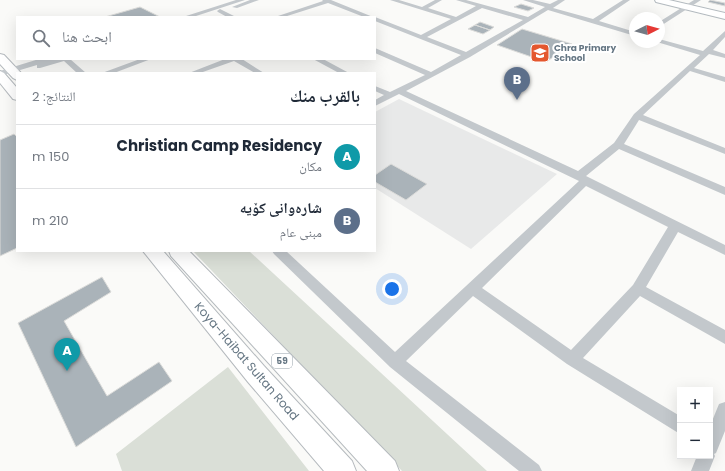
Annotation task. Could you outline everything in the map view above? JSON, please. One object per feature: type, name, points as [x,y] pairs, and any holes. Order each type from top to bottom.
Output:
[{"type":"main road","points":[[0,57],[10,74],[16,93]]},
{"type":"main road","name":"Koya-Haibat Sultan Road","points":[[153,252],[256,374],[342,471]]},
{"type":"main road","name":"59","points":[[179,252],[385,471]]},
{"type":"street","points":[[189,16],[242,0]]},
{"type":"street","points":[[204,16],[256,0]]},
{"type":"street","points":[[394,0],[456,19]]},
{"type":"street","points":[[422,9],[439,0]]},
{"type":"street","points":[[459,0],[528,19]]},
{"type":"street","points":[[526,0],[629,32]]},
{"type":"street","points":[[376,102],[431,75],[562,0]]},
{"type":"street","points":[[593,22],[627,0]]},
{"type":"street","points":[[659,0],[725,16]]},
{"type":"street","points":[[665,21],[698,0]]},
{"type":"street","points":[[281,16],[327,1],[367,16]]},
{"type":"street","points":[[422,37],[481,6]]},
{"type":"street","points":[[220,11],[230,16]]},
{"type":"street","points":[[291,13],[298,16]]},
{"type":"street","points":[[376,19],[467,55]]},
{"type":"street","points":[[376,27],[386,23]]},
{"type":"street","points":[[395,362],[472,288],[582,178],[618,145],[637,116],[688,68],[707,53],[725,33]]},
{"type":"street","points":[[665,42],[725,56]]},
{"type":"street","points":[[376,50],[431,75]]},
{"type":"street","points":[[10,74],[45,60]]},
{"type":"street","points":[[17,72],[59,60]]},
{"type":"street","points":[[67,60],[81,72]]},
{"type":"street","points":[[109,72],[145,60]]},
{"type":"street","points":[[196,72],[229,60]]},
{"type":"street","points":[[239,60],[258,72]]},
{"type":"street","points":[[319,60],[341,72]]},
{"type":"street","points":[[688,68],[725,80]]},
{"type":"street","points":[[376,88],[390,95]]},
{"type":"street","points":[[399,91],[582,178],[725,250]]},
{"type":"street","points":[[637,116],[723,147]]},
{"type":"street","points":[[618,145],[725,191]]},
{"type":"street","points":[[572,359],[638,289],[675,226]]},
{"type":"street","points":[[279,252],[395,362],[533,471]]},
{"type":"street","points":[[472,288],[572,359],[677,424]]},
{"type":"street","points":[[638,289],[725,337]]},
{"type":"street","points":[[713,438],[725,410]]},
{"type":"street","points":[[700,471],[705,459]]},
{"type":"shaded area","points":[[399,99],[557,174],[471,249],[376,189],[376,111]]},
{"type":"shaded area","points":[[194,252],[250,252],[487,471],[402,471]]},
{"type":"shaded area","points":[[228,367],[309,471],[122,471],[116,454]]},
{"type":"building","points":[[710,0],[725,3],[725,6],[708,2]]},
{"type":"building","points":[[521,4],[534,8],[528,11],[514,7]]},
{"type":"building","points":[[140,7],[158,16],[108,16]]},
{"type":"building","points":[[480,22],[494,27],[490,30],[475,25]]},
{"type":"building","points":[[475,25],[490,30],[483,34],[468,29]]},
{"type":"building","name":"Chra Primary School","points":[[522,29],[572,44],[546,62],[497,45]]},
{"type":"building","points":[[14,134],[16,136],[16,248],[0,256],[0,140]]},
{"type":"building","points":[[391,164],[427,184],[406,200],[376,183],[376,174]]},
{"type":"building","points":[[102,277],[111,292],[64,321],[107,396],[159,362],[172,381],[76,447],[18,323]]},
{"type":"place","name":"Chra Primary School","points":[[540,53]]},
{"type":"place","name":"شارەوانی کۆیە","points":[[517,100]]},
{"type":"place","name":"Christian Camp Residency","points":[[67,371]]}]
